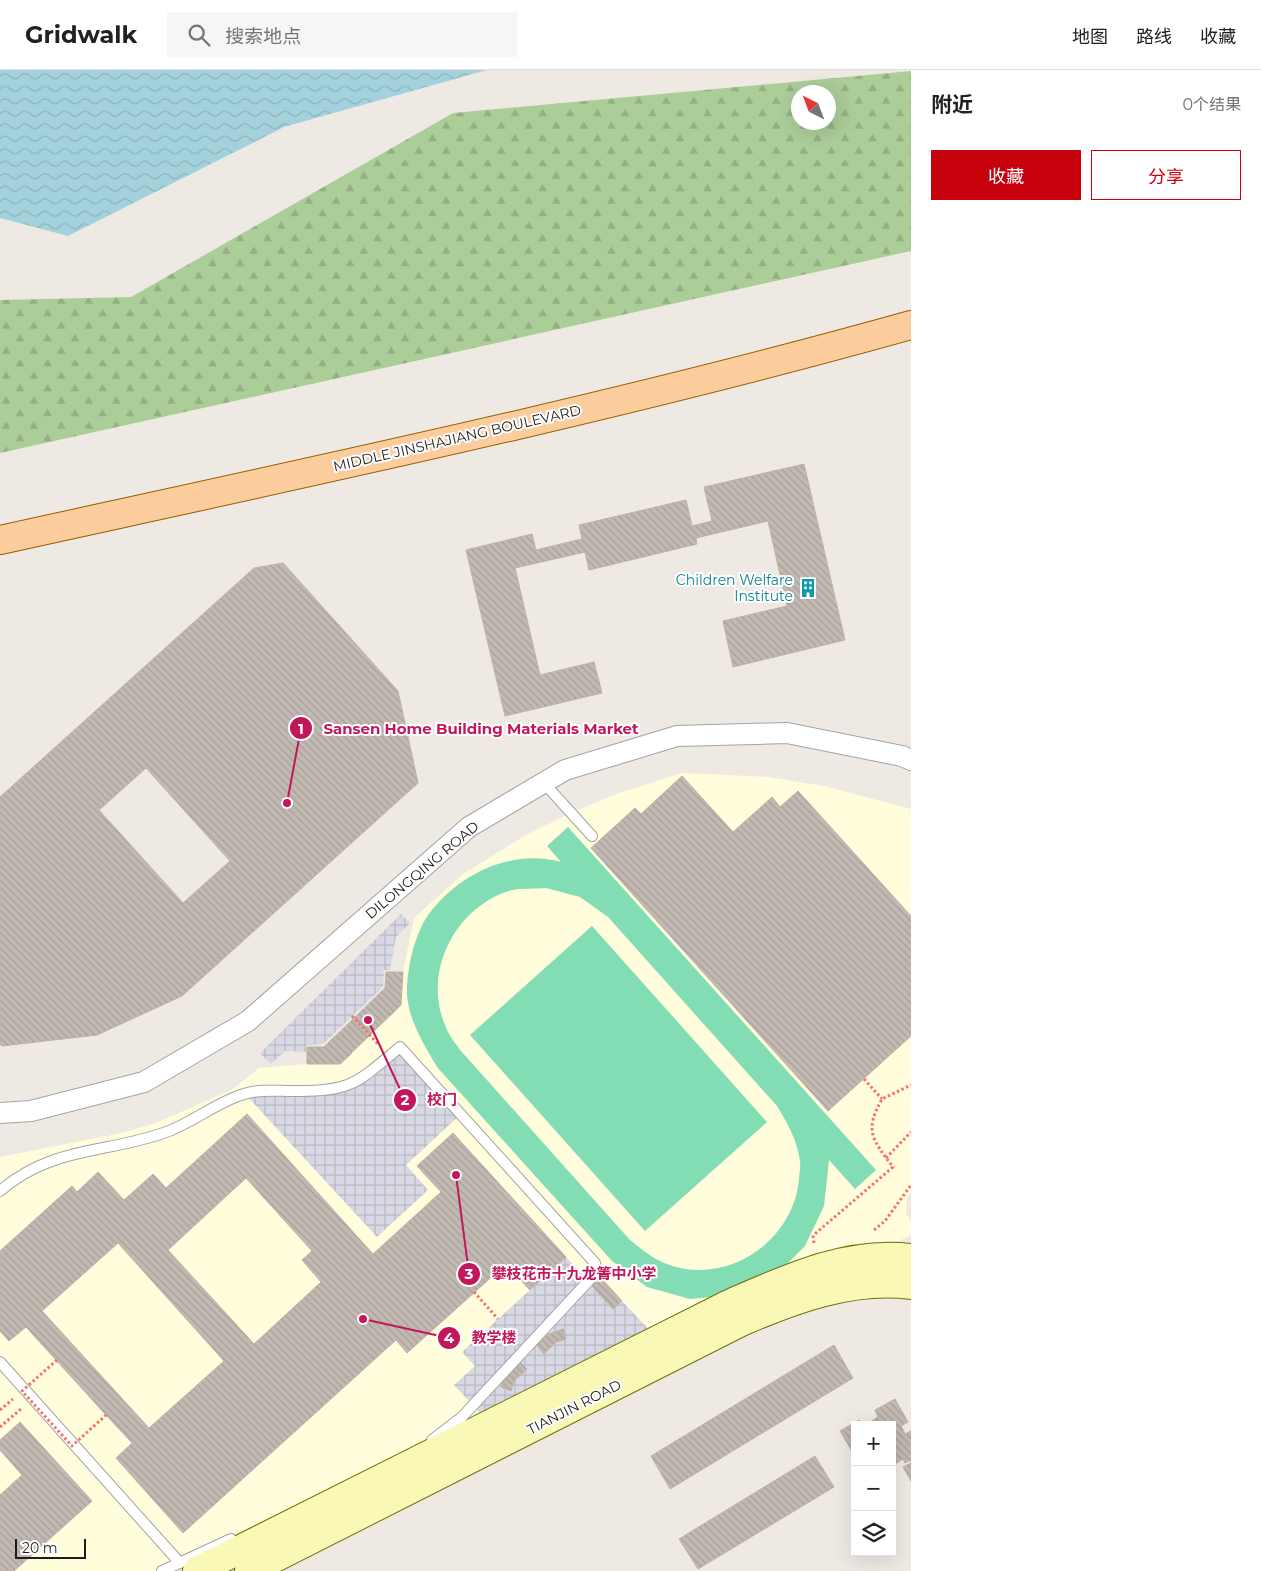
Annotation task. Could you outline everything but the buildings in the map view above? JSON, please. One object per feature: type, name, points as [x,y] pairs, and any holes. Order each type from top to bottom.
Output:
[{"type":"main road","name":"MIDDLE JINSHAJIANG BOULEVARD","points":[[0,540],[519,426],[828,348],[911,325]]},
{"type":"main road","points":[[188,1567],[771,1285],[808,1271],[842,1262],[874,1258],[911,1258]]},
{"type":"main road","name":"TIANJIN ROAD","points":[[249,1571],[739,1323],[771,1309],[817,1294],[846,1288],[876,1285],[911,1285]]},
{"type":"street","name":"DILONGQING ROAD","points":[[0,1113],[31,1111],[144,1082],[248,1021],[470,827],[565,770],[677,736],[788,733],[902,756],[911,760]]},
{"type":"lane","points":[[544,783],[592,836]]},
{"type":"lane","points":[[0,1191],[39,1164],[74,1153],[148,1138],[170,1131],[244,1093],[264,1091],[324,1092],[346,1088],[367,1075],[400,1047],[595,1263],[595,1274],[462,1417],[428,1443],[392,1465],[286,1514]]},
{"type":"lane","points":[[0,1362],[188,1567]]},
{"type":"lane","points":[[162,1571],[188,1567],[242,1534]]},
{"type":"path","points":[[352,1016],[388,1056]]},
{"type":"path","points":[[864,1079],[882,1099]]},
{"type":"path","points":[[820,1246],[813,1242],[813,1237],[893,1167],[875,1142],[870,1126],[874,1112],[882,1099],[911,1085]]},
{"type":"path","points":[[886,1158],[911,1132]]},
{"type":"path","points":[[872,1232],[885,1221],[911,1185]]},
{"type":"path","points":[[474,1292],[498,1319]]},
{"type":"path","points":[[56,1360],[22,1390],[72,1446],[106,1415]]},
{"type":"path","points":[[0,1427],[32,1398]]},
{"type":"shaded area","points":[[682,773],[768,777],[824,786],[911,809],[911,1193],[907,1198],[906,1213],[911,1221],[911,1235],[899,1241],[857,1244],[655,1336],[622,1301],[566,1339],[556,1342],[510,1391],[488,1422],[176,1571],[0,1571],[0,1157],[122,1133],[156,1123],[233,1089],[259,1068],[307,1064],[307,1047],[324,1047],[385,988],[386,972],[403,972],[414,918],[463,874],[526,835],[571,813],[616,794]]},
{"type":"shaded area","points":[[401,914],[410,923],[396,937],[390,970],[384,970],[383,987],[323,1044],[306,1045],[306,1052],[285,1051],[271,1064],[260,1053]]},
{"type":"shaded area","points":[[400,1047],[461,1114],[406,1165],[428,1190],[377,1237],[244,1093],[346,1088]]},
{"type":"shaded area","points":[[566,1257],[613,1308],[622,1301],[655,1336],[490,1424],[454,1385],[475,1366],[462,1352]],"holes":[[[563,1330],[566,1339],[556,1342],[544,1354],[536,1346],[549,1334]],[[519,1361],[527,1369],[514,1381],[510,1391],[501,1387],[506,1373]]]},
{"type":"green space","points":[[911,71],[911,251],[0,453],[0,300],[131,297],[453,113]]},
{"type":"green space","points":[[568,827],[876,1170],[855,1189],[829,1160],[824,1206],[805,1246],[774,1277],[734,1295],[690,1299],[647,1287],[612,1261],[437,1067],[422,1041],[410,1013],[407,993],[413,949],[426,918],[444,896],[458,885],[490,867],[507,861],[525,859],[561,862],[547,846]],"holes":[[[546,888],[580,897],[608,917],[777,1106],[794,1139],[800,1161],[799,1180],[793,1204],[783,1225],[767,1242],[749,1256],[728,1266],[705,1270],[681,1268],[654,1258],[630,1240],[461,1051],[446,1028],[439,1004],[438,983],[441,963],[449,943],[460,926],[475,910],[492,898],[516,889]]]},
{"type":"green space","points":[[592,926],[767,1122],[645,1231],[470,1035]]},
{"type":"water","points":[[0,70],[487,70],[284,127],[68,236],[0,218]]},
{"type":"place","name":"Children Welfare Institute","points":[[808,588]]},
{"type":"place","name":"Sansen Home Building Materials Market","points":[[287,803]]},
{"type":"place","name":"校门","points":[[368,1020]]},
{"type":"place","name":"攀枝花市十九龙箐中小学","points":[[456,1175]]},
{"type":"place","name":"教学楼","points":[[363,1319]]}]
